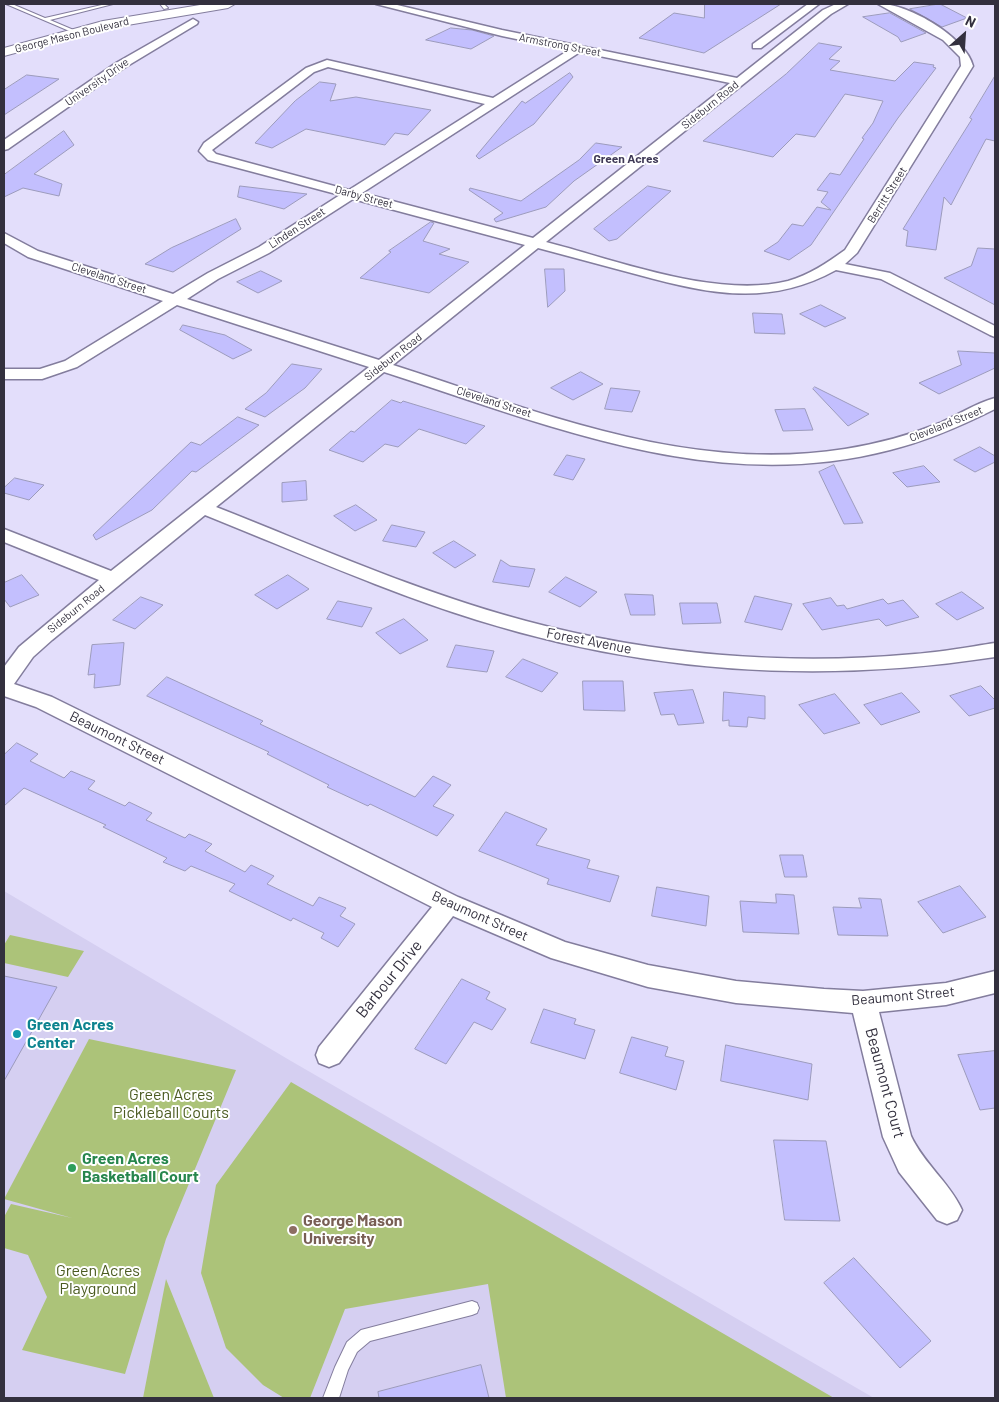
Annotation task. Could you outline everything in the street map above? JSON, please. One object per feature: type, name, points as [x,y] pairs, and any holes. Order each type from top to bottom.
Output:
[{"type":"street","name":"George Mason Boulevard","points":[[163,12],[199,4]]},
{"type":"street","name":"George Mason Boulevard","points":[[4,52],[121,15],[228,4]]},
{"type":"street","name":"Armstrong Street","points":[[382,4],[435,18],[740,82]]},
{"type":"street","points":[[424,4],[540,32],[554,32],[724,68]]},
{"type":"street","points":[[757,46],[814,4]]},
{"type":"street","name":"Sideburn Road","points":[[4,682],[26,652],[45,634],[113,579],[791,40],[827,12],[843,4]]},
{"type":"street","name":"Berritt Street","points":[[836,266],[850,253],[859,240],[967,66],[966,56],[957,44],[883,4]]},
{"type":"street","points":[[435,18],[451,10]]},
{"type":"street","points":[[163,12],[178,30]]},
{"type":"street","name":"University Drive","points":[[4,146],[125,62],[193,22]]},
{"type":"street","name":"George Mason Boulevard","points":[[4,45],[69,30]]},
{"type":"street","points":[[770,36],[791,40]]},
{"type":"street","name":"Linden Street","points":[[4,374],[42,374],[71,364],[173,299],[264,250],[578,49]]},
{"type":"street","points":[[652,63],[662,55]]},
{"type":"street","name":"Darby Street","points":[[493,102],[327,63],[310,70],[205,149],[206,154],[212,157],[538,242],[689,284],[730,290],[761,290],[792,285],[815,278],[836,266]]},
{"type":"street","name":"Cleveland Street","points":[[4,238],[33,254],[622,443],[665,452],[725,459],[796,460],[872,450],[926,434],[995,403]]},
{"type":"street","points":[[836,266],[885,276],[995,332]]},
{"type":"street","name":"Forest Avenue","points":[[203,508],[454,605],[524,627],[618,648],[722,662],[824,665],[908,662],[995,650]]},
{"type":"street","points":[[4,535],[113,579]]},
{"type":"street","name":"Beaumont Street","points":[[4,688],[44,702],[449,904],[560,951],[648,976],[736,992],[863,1002],[946,994],[995,982]]},
{"type":"street","name":"Barbour Drive","points":[[329,1055],[449,904]]},
{"type":"street","name":"Beaumont Court","points":[[863,1002],[897,1137],[909,1162],[947,1210]]},
{"type":"lane","points":[[10,5],[20,4]]},
{"type":"lane","points":[[47,19],[112,4]]},
{"type":"lane","points":[[10,5],[47,19],[69,30]]},
{"type":"lane","points":[[331,1398],[352,1347],[366,1335],[472,1308]]},
{"type":"shaded area","name":"George Mason University","points":[[4,891],[291,1061],[874,1398],[4,1398]]},
{"type":"green space","points":[[10,935],[84,951],[68,977],[4,963],[4,945]]},
{"type":"green space","points":[[89,1039],[236,1070],[166,1239],[125,1374],[22,1350],[47,1297],[28,1255],[4,1248],[4,1217],[11,1204],[72,1218],[4,1199]]},
{"type":"green space","points":[[291,1082],[834,1398],[506,1398],[488,1284],[345,1309],[310,1398],[284,1398],[263,1385],[226,1348],[201,1273],[216,1185]]},
{"type":"green space","points":[[166,1279],[214,1398],[143,1398]]},
{"type":"building","points":[[705,4],[781,4],[704,53],[639,38],[674,13],[704,18]]},
{"type":"building","points":[[940,4],[967,18],[942,27],[910,9]]},
{"type":"building","points":[[890,13],[926,33],[901,42],[898,37],[863,17]]},
{"type":"building","points":[[451,28],[472,30],[494,36],[471,49],[426,40]]},
{"type":"building","points":[[819,43],[842,47],[829,59],[840,61],[830,70],[895,81],[914,62],[934,65],[933,67],[936,68],[898,118],[811,245],[789,260],[764,251],[778,242],[792,224],[803,226],[817,207],[831,210],[821,202],[828,192],[817,190],[830,173],[840,175],[864,139],[862,138],[873,123],[883,101],[845,94],[815,137],[796,134],[773,157],[703,141],[786,74]]},
{"type":"building","points":[[570,73],[573,77],[534,124],[479,159],[476,156],[522,101],[525,103]]},
{"type":"building","points":[[27,75],[59,79],[4,115],[4,90]]},
{"type":"building","points":[[995,76],[995,141],[986,139],[951,205],[944,197],[936,250],[906,246],[908,231],[903,229],[972,119],[970,118]]},
{"type":"building","points":[[320,82],[336,84],[330,101],[356,97],[431,110],[408,135],[395,133],[385,145],[306,129],[272,148],[255,143],[295,101]]},
{"type":"building","points":[[64,131],[74,145],[34,174],[62,184],[59,196],[23,188],[4,197],[4,175]]},
{"type":"building","points":[[596,143],[622,147],[574,181],[546,207],[496,222],[494,219],[503,213],[469,190],[470,188],[521,201],[579,160]]},
{"type":"building","points":[[240,186],[307,194],[284,209],[238,197]]},
{"type":"building","points":[[648,186],[671,191],[617,239],[609,241],[594,229]]},
{"type":"building","points":[[236,219],[241,229],[173,272],[145,264],[171,248]]},
{"type":"building","points":[[431,222],[434,223],[423,241],[450,249],[439,254],[469,262],[429,293],[360,278],[391,252],[389,251]]},
{"type":"building","points":[[978,248],[995,249],[995,305],[944,278],[971,266]]},
{"type":"building","points":[[545,269],[564,269],[565,291],[548,307]]},
{"type":"building","points":[[261,271],[282,281],[258,293],[237,282]]},
{"type":"building","points":[[821,305],[846,318],[825,327],[800,314]]},
{"type":"building","points":[[753,313],[782,314],[785,334],[755,333]]},
{"type":"building","points":[[183,325],[225,335],[252,350],[233,359],[180,330]]},
{"type":"building","points":[[958,351],[995,353],[995,368],[939,394],[919,383],[961,365]]},
{"type":"building","points":[[292,364],[322,369],[305,388],[265,417],[245,409],[266,393]]},
{"type":"building","points":[[581,372],[603,384],[573,400],[551,388]]},
{"type":"building","points":[[815,387],[869,414],[848,426],[813,389]]},
{"type":"building","points":[[611,388],[640,391],[632,412],[605,409]]},
{"type":"building","points":[[392,400],[401,403],[403,401],[485,426],[466,444],[419,429],[398,447],[385,444],[363,462],[329,450]]},
{"type":"building","points":[[805,409],[813,430],[783,431],[775,410]]},
{"type":"building","points":[[238,417],[259,425],[196,472],[192,471],[152,510],[96,540],[93,535],[191,442],[200,445]]},
{"type":"building","points":[[980,447],[995,456],[995,462],[975,472],[954,460]]},
{"type":"building","points":[[567,455],[585,459],[573,480],[554,475]]},
{"type":"building","points":[[834,465],[863,523],[844,524],[819,472]]},
{"type":"building","points":[[924,466],[940,482],[907,487],[893,473]]},
{"type":"building","points":[[15,478],[44,485],[29,500],[4,493],[4,488]]},
{"type":"building","points":[[306,481],[307,500],[282,502],[282,483]]},
{"type":"building","points":[[356,505],[377,520],[355,531],[334,516]]},
{"type":"building","points":[[392,525],[425,532],[416,547],[383,541]]},
{"type":"building","points":[[454,541],[476,555],[455,568],[433,553]]},
{"type":"building","points":[[501,560],[510,566],[535,569],[529,587],[493,582]]},
{"type":"building","points":[[22,575],[39,595],[10,607],[4,599],[4,583]]},
{"type":"building","points":[[288,575],[309,589],[277,609],[255,595]]},
{"type":"building","points":[[566,577],[597,592],[580,607],[549,592]]},
{"type":"building","points":[[962,592],[984,608],[957,620],[936,604]]},
{"type":"building","points":[[625,594],[653,595],[655,615],[631,615]]},
{"type":"building","points":[[755,596],[792,604],[782,630],[745,622]]},
{"type":"building","points":[[141,597],[163,605],[135,629],[113,620]]},
{"type":"building","points":[[831,598],[837,606],[844,605],[847,609],[883,599],[888,604],[903,600],[919,617],[886,626],[879,619],[822,630],[803,604]]},
{"type":"building","points":[[338,601],[372,608],[362,627],[327,619]]},
{"type":"building","points":[[680,603],[717,603],[721,623],[683,624]]},
{"type":"building","points":[[404,619],[428,640],[400,654],[376,633]]},
{"type":"building","points":[[124,643],[120,685],[94,688],[95,674],[88,675],[92,645]]},
{"type":"building","points":[[456,645],[494,651],[487,672],[447,667]]},
{"type":"building","points":[[523,659],[558,673],[542,692],[506,677]]},
{"type":"building","points":[[167,677],[263,721],[260,724],[415,797],[433,776],[451,785],[433,806],[454,815],[437,836],[370,804],[368,806],[327,787],[329,785],[267,754],[269,752],[147,696]]},
{"type":"building","points":[[583,681],[623,681],[625,711],[584,710]]},
{"type":"building","points":[[981,686],[995,700],[995,708],[969,716],[950,696]]},
{"type":"building","points":[[693,690],[704,723],[678,725],[674,714],[661,715],[654,693]]},
{"type":"building","points":[[724,692],[765,696],[765,719],[748,717],[747,727],[729,726],[729,720],[723,721]]},
{"type":"building","points":[[902,693],[920,712],[881,725],[864,705]]},
{"type":"building","points":[[835,694],[860,723],[824,734],[799,705]]},
{"type":"building","points":[[17,743],[38,754],[30,761],[64,778],[71,771],[95,781],[88,789],[125,806],[129,802],[152,813],[146,820],[185,838],[189,834],[212,844],[205,851],[245,872],[251,865],[274,876],[267,884],[313,906],[319,897],[346,908],[340,916],[355,924],[338,947],[321,938],[324,933],[293,918],[291,921],[229,891],[235,884],[191,866],[185,871],[163,862],[167,858],[103,827],[106,825],[24,788],[4,806],[4,755]]},
{"type":"building","points":[[506,812],[547,829],[536,845],[590,860],[587,868],[619,876],[610,902],[547,884],[549,879],[479,851]]},
{"type":"building","points":[[780,855],[803,855],[807,877],[785,877]]},
{"type":"building","points":[[960,886],[986,917],[943,933],[918,902]]},
{"type":"building","points":[[657,887],[709,896],[706,926],[652,916]]},
{"type":"building","points":[[776,894],[794,895],[799,934],[743,932],[740,901],[776,903]]},
{"type":"building","points":[[859,898],[881,899],[888,936],[838,935],[833,907],[861,908]]},
{"type":"building","name":"Green Acres Center","points":[[4,976],[57,987],[4,1081]]},
{"type":"building","points":[[462,979],[490,992],[486,999],[506,1009],[492,1030],[474,1022],[446,1064],[415,1049]]},
{"type":"building","points":[[544,1009],[576,1019],[574,1024],[595,1030],[585,1059],[531,1043]]},
{"type":"building","points":[[632,1037],[668,1047],[665,1056],[684,1061],[676,1090],[620,1073]]},
{"type":"building","points":[[726,1045],[812,1064],[808,1100],[721,1081]]},
{"type":"building","points":[[995,1051],[995,1108],[980,1110],[958,1055]]},
{"type":"building","points":[[774,1140],[826,1141],[840,1221],[785,1220]]},
{"type":"building","points":[[854,1258],[931,1341],[900,1368],[824,1283]]},
{"type":"building","points":[[481,1365],[489,1398],[379,1398],[378,1392]]},
{"type":"place","name":"Green Acres Center","points":[[17,1034]]},
{"type":"place","name":"Green Acres Basketball Court","points":[[72,1168]]},
{"type":"place","name":"George Mason University","points":[[293,1230]]},
{"type":"district","name":"Green Acres","points":[[626,159]]},
{"type":"park label","name":"Green Acres Pickleball Courts","points":[[171,1104]]},
{"type":"park label","name":"Green Acres Playground","points":[[98,1280]]}]
